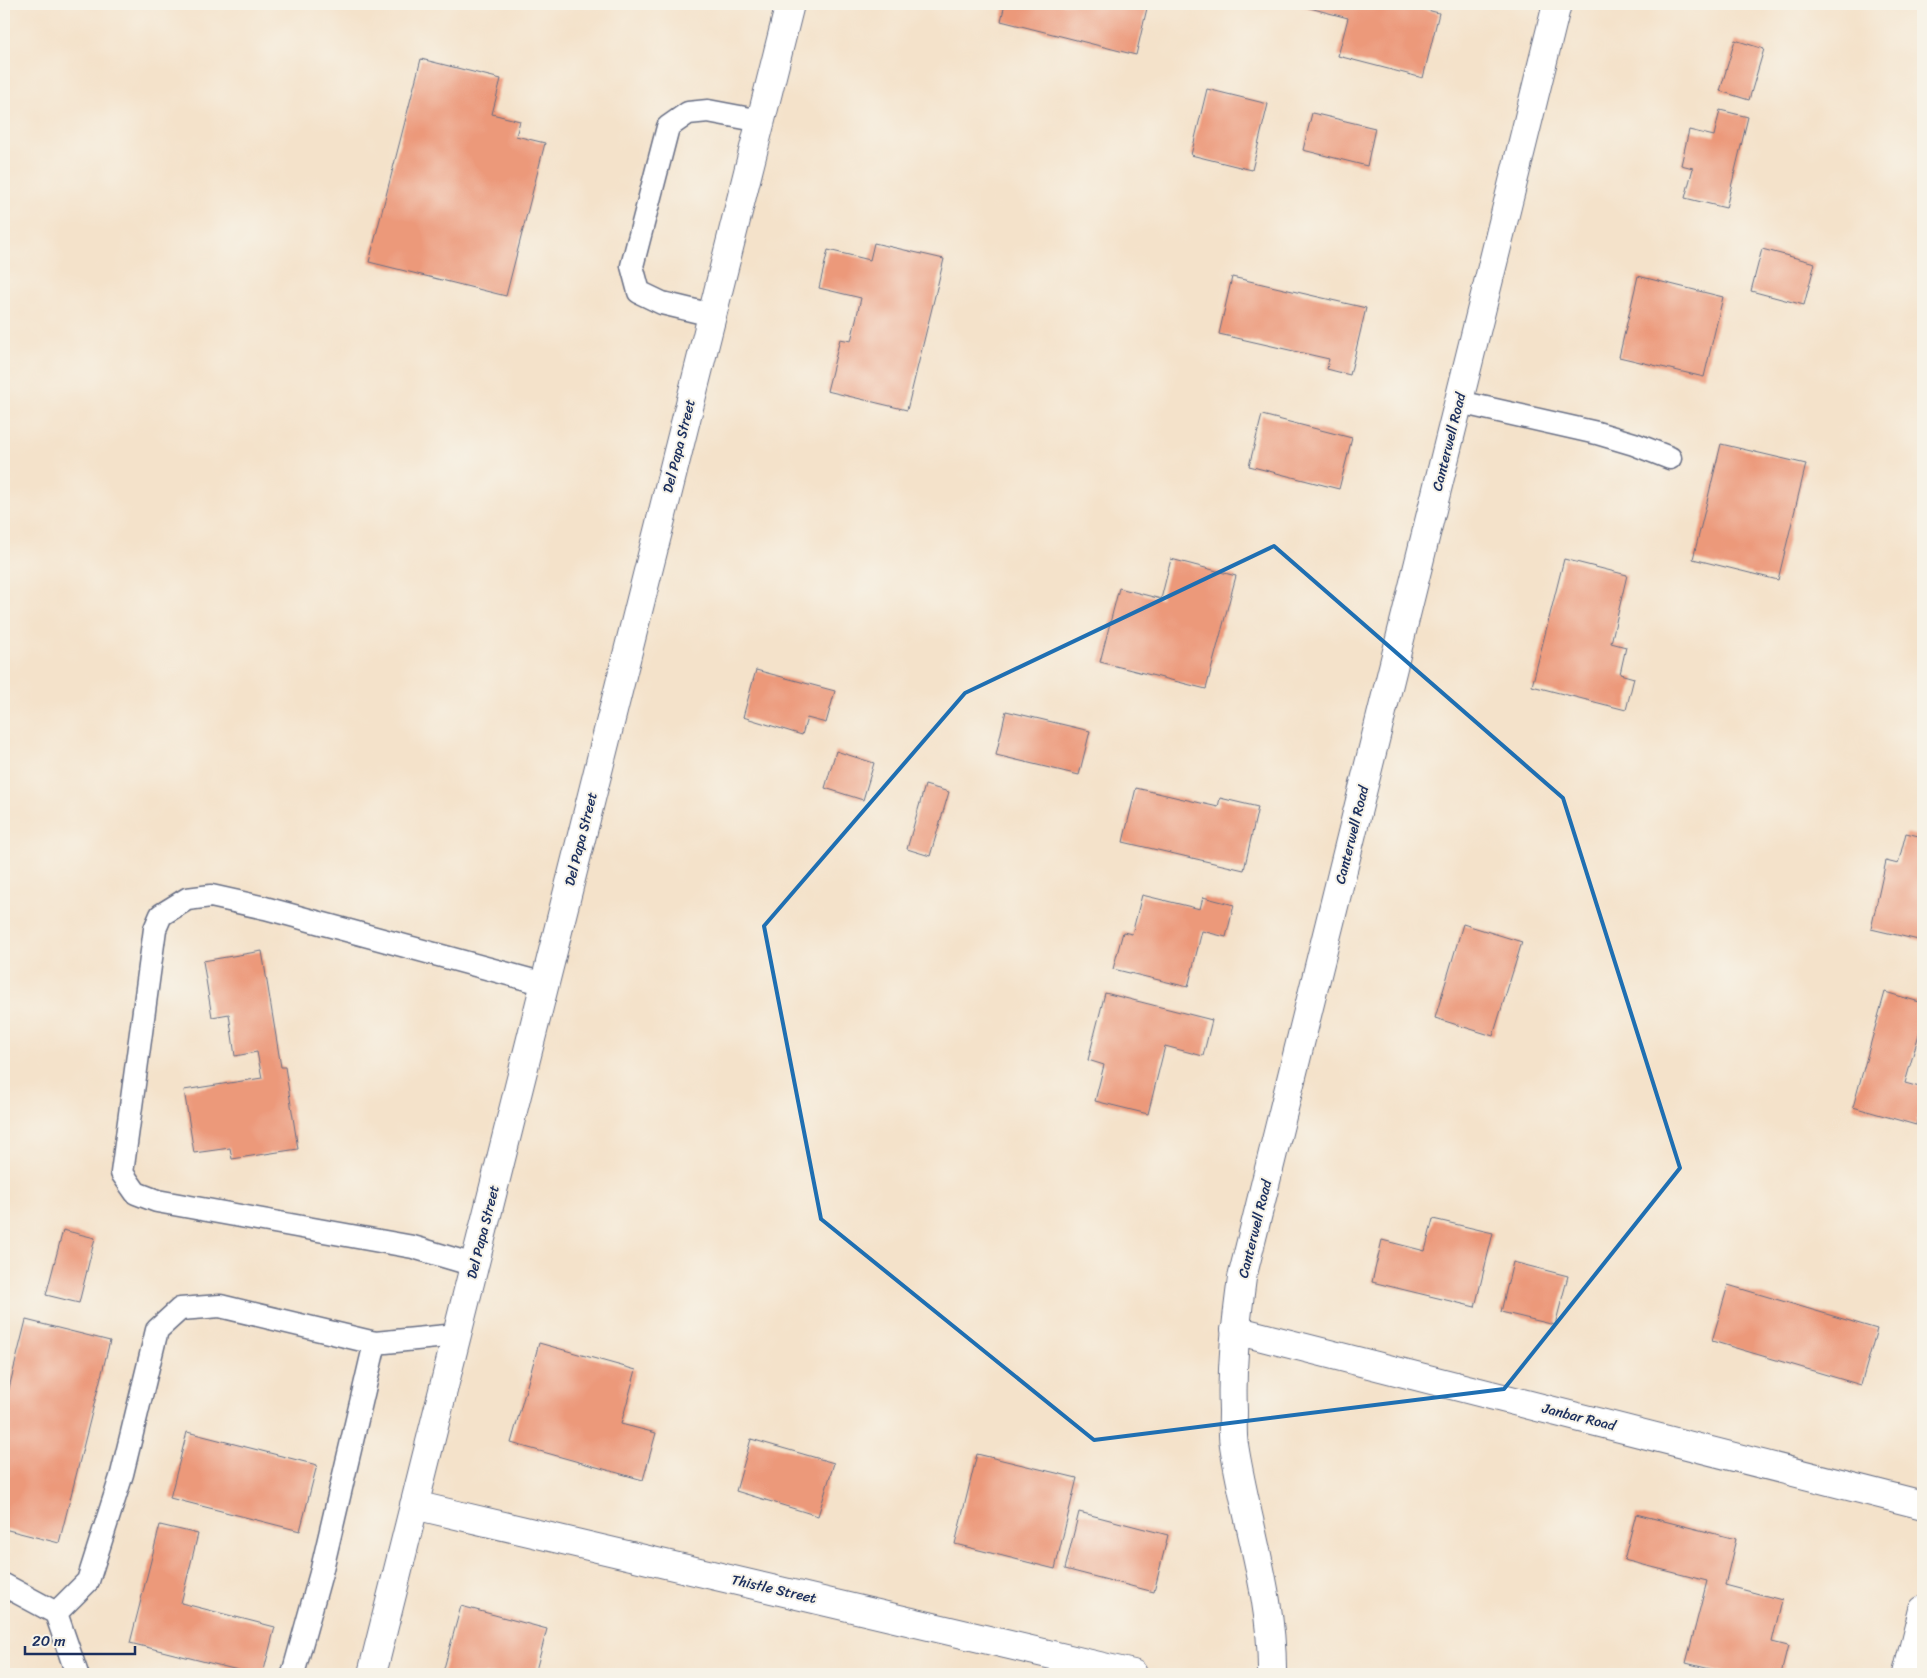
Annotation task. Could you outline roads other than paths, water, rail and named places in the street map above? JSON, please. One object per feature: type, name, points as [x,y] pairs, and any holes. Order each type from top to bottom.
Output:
[{"type":"street","name":"Del Papa Street","points":[[372,1674],[790,4]]},
{"type":"street","name":"Canterwell Road","points":[[1272,1674],[1272,1649],[1266,1593],[1234,1444],[1232,1380],[1235,1330],[1242,1278],[1557,4]]},
{"type":"street","name":"Janbar Road","points":[[1235,1330],[1923,1505]]},
{"type":"street","name":"Thistle Street","points":[[414,1504],[1133,1674]]},
{"type":"street","points":[[1907,1674],[1923,1610]]},
{"type":"lane","points":[[712,315],[662,303],[639,292],[632,266],[653,181],[668,127],[688,113],[708,111],[761,121]]},
{"type":"lane","points":[[1458,402],[1597,433],[1634,444],[1670,458]]},
{"type":"lane","points":[[474,1266],[413,1247],[157,1202],[136,1193],[122,1172],[155,929],[161,915],[181,902],[187,899],[211,896],[265,908],[545,984]]},
{"type":"lane","points":[[56,1613],[88,1581],[122,1474],[157,1330],[180,1309],[220,1306],[375,1343],[457,1335]]},
{"type":"lane","points":[[293,1674],[321,1573],[375,1343]]},
{"type":"lane","points":[[4,1585],[56,1613],[77,1674]]}]
